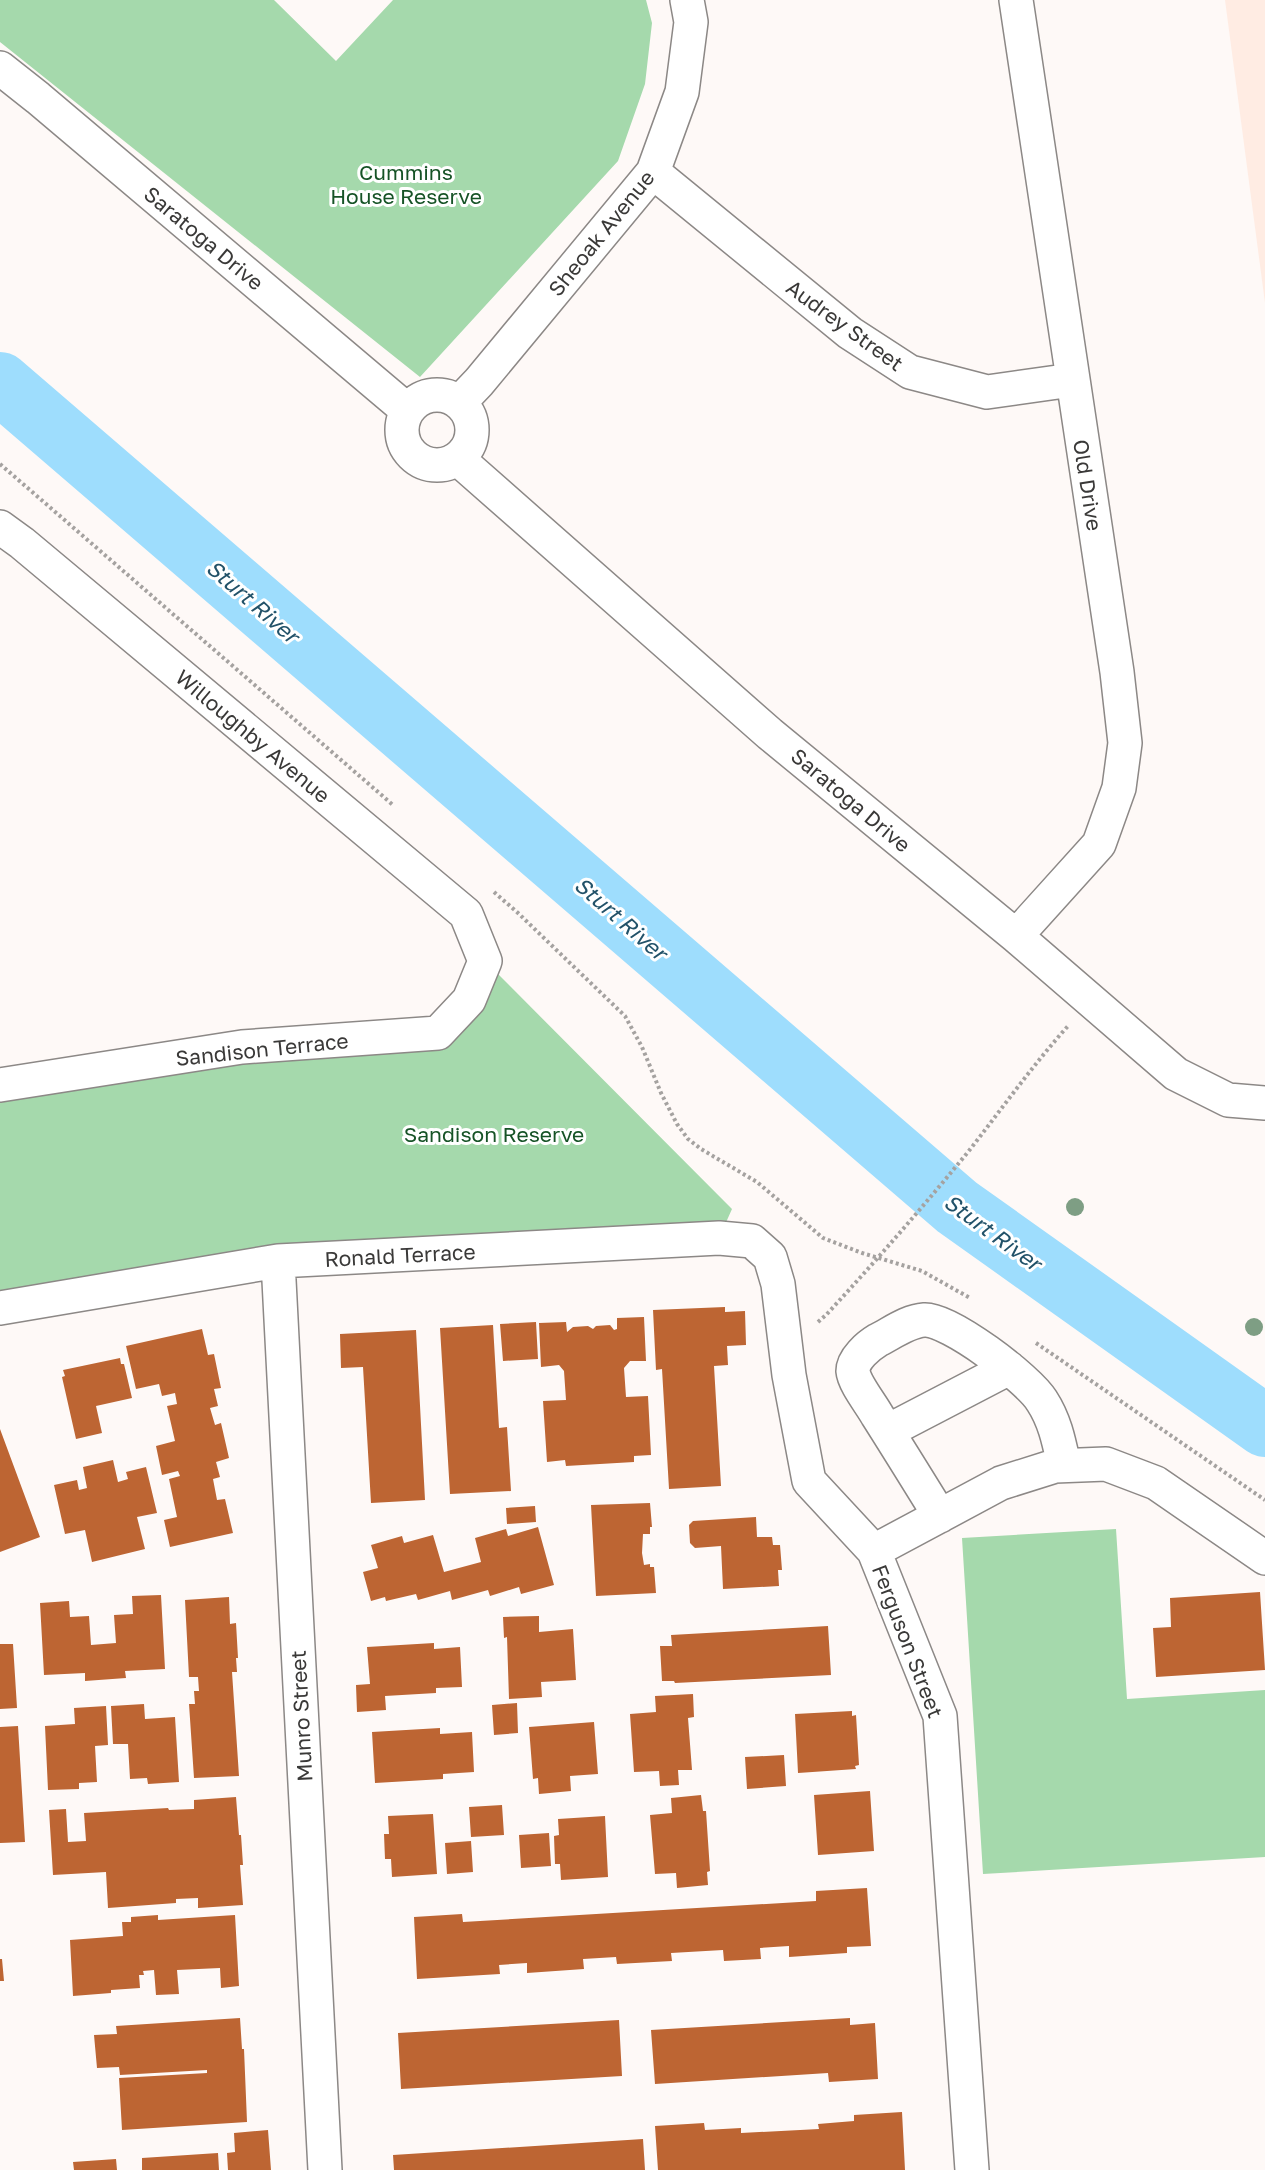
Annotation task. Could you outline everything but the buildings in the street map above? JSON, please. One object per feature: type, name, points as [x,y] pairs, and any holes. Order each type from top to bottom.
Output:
[{"type":"street","name":"Sheoak Avenue","points":[[459,403],[479,382],[653,172],[682,92],[691,22],[687,0]]},
{"type":"street","name":"Old Drive","points":[[1016,0],[1117,672],[1125,743],[1119,788],[1099,844],[1016,936]]},
{"type":"street","name":"Saratoga Drive","points":[[0,69],[38,98],[407,410]]},
{"type":"street","name":"Audrey Street","points":[[653,172],[850,333],[910,372],[987,392],[1072,380]]},
{"type":"street","points":[[432,395],[442,395],[459,403],[470,417],[472,430],[470,441],[458,459],[444,464],[431,464],[413,456],[404,444],[401,429],[407,410],[420,398],[432,395]]},
{"type":"street","name":"Saratoga Drive","points":[[458,459],[770,734],[1016,936],[1176,1074],[1228,1100],[1265,1103]]},
{"type":"street","name":"Willoughby Avenue","points":[[7,541],[466,915],[485,961]]},
{"type":"street","name":"Sandison Terrace","points":[[0,1085],[242,1047],[438,1033],[469,1000],[485,961]]},
{"type":"street","name":"Ronald Terrace","points":[[0,1308],[278,1261],[719,1238],[752,1241],[770,1257],[778,1284]]},
{"type":"street","name":"Munro Street","points":[[278,1261],[325,2170]]},
{"type":"street","name":"Ferguson Street","points":[[778,1284],[787,1342],[789,1375],[809,1482],[874,1551],[940,1716],[972,2170]]},
{"type":"street","points":[[940,1516],[853,1372],[855,1362],[875,1342],[915,1321],[927,1319],[943,1324],[995,1357],[1032,1386],[1056,1427],[1064,1465]]},
{"type":"street","points":[[888,1431],[1009,1368]]},
{"type":"street","points":[[874,1551],[1001,1483],[1055,1466],[1106,1464],[1156,1483],[1265,1558]]},
{"type":"path","points":[[0,464],[394,805]]},
{"type":"path","points":[[491,890],[625,1016],[642,1047],[677,1124],[700,1149],[757,1182],[823,1238],[922,1271],[974,1300]]},
{"type":"path","points":[[787,1342],[826,1315],[899,1235],[1089,999]]},
{"type":"path","points":[[1035,1342],[1265,1500]]},
{"type":"shaded area","points":[[1225,0],[1265,0],[1265,303]]},
{"type":"green space","name":"Cummins House Reserve","points":[[0,0],[274,0],[336,61],[393,0],[646,0],[652,23],[645,84],[618,161],[420,377],[0,42]]},
{"type":"green space","name":"Sandison Reserve","points":[[485,961],[732,1209],[719,1238],[278,1261],[0,1308],[0,1085],[438,1033]]},
{"type":"green space","points":[[1116,1529],[1127,1699],[1265,1690],[1265,1857],[983,1874],[962,1538]]},
{"type":"waterway","name":"Sturt River","points":[[0,383],[957,1207],[1265,1426]]}]
